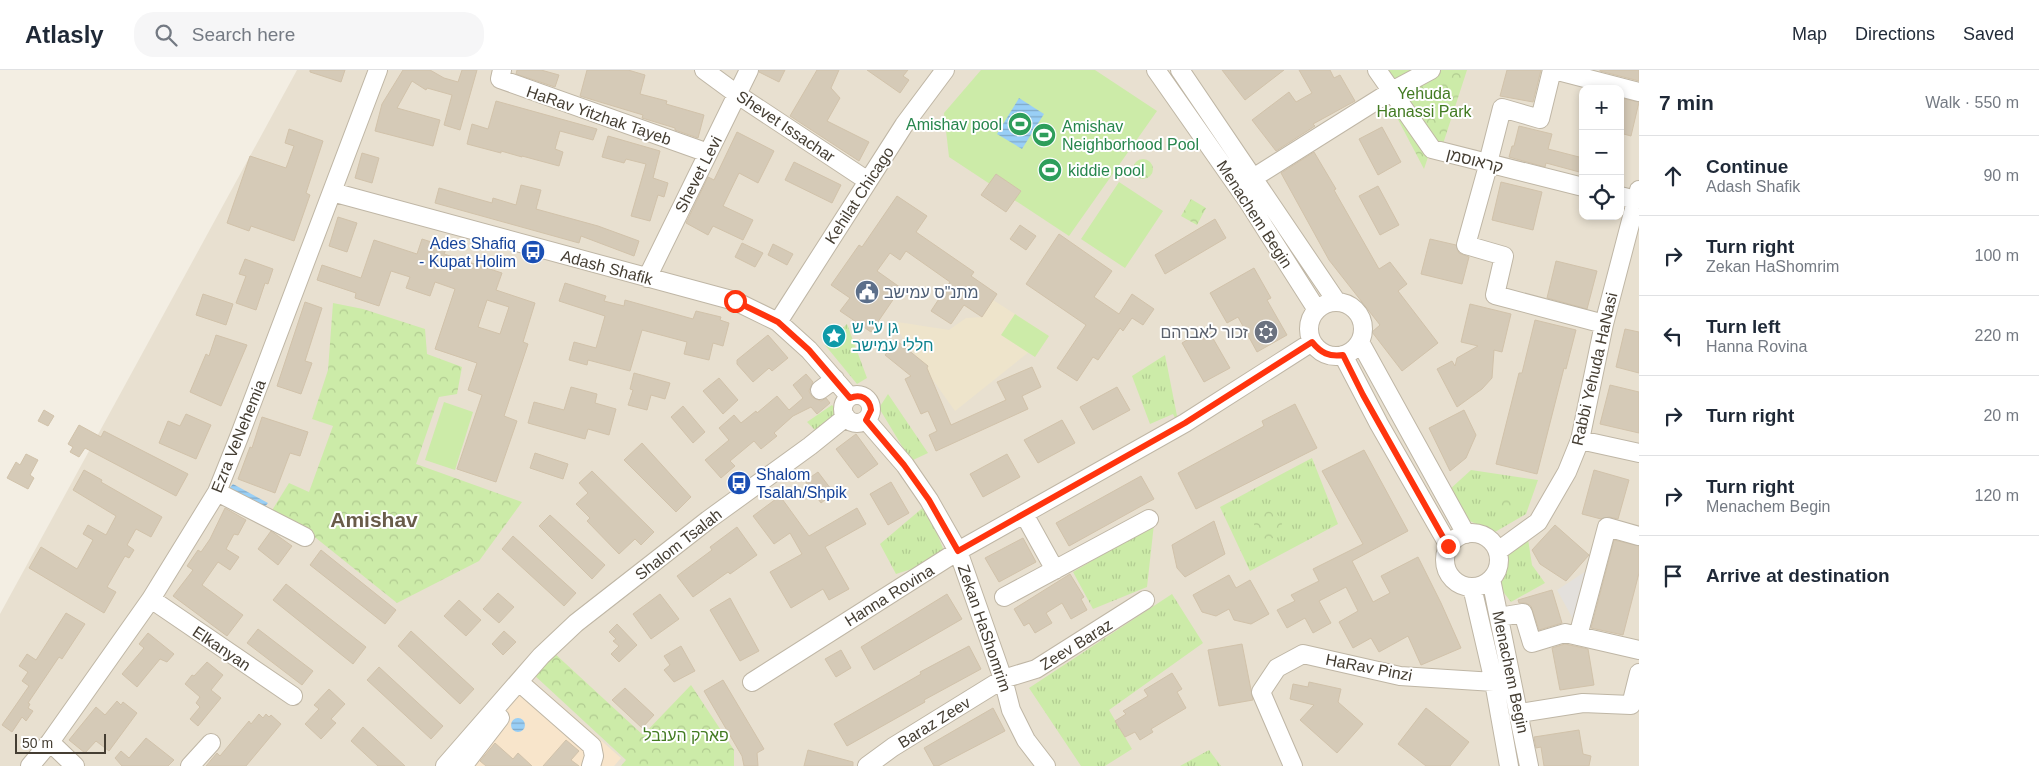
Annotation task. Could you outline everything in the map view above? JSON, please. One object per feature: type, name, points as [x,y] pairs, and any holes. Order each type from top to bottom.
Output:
[{"type":"street","name":"Ezra VeNehemia","points":[[30,766],[50,742],[151,599],[217,492],[378,70]]},
{"type":"street","name":"HaRav Yitzhak Tayeb","points":[[502,70],[500,79],[708,153]]},
{"type":"street","name":"Shevet Issachar","points":[[704,70],[738,95],[868,181]]},
{"type":"street","name":"Shevet Levi","points":[[647,278],[749,70]]},
{"type":"street","name":"Kehilat Chicago","points":[[778,322],[904,125],[945,70]]},
{"type":"street","name":"Menachem Begin","points":[[1156,70],[1247,200],[1317,310]]},
{"type":"street","name":"Menachem Begin","points":[[1180,70],[1338,302]]},
{"type":"street","name":"קראוסמן","points":[[1377,70],[1390,92],[1432,149],[1579,186]]},
{"type":"street","points":[[1253,178],[1390,92],[1431,70]]},
{"type":"street","points":[[1490,155],[1502,108],[1540,119],[1553,70],[1639,92]]},
{"type":"street","points":[[1486,173],[1466,245],[1504,256],[1495,295],[1604,324]]},
{"type":"street","name":"Adash Shafik","points":[[332,192],[735,301],[778,322],[809,350],[850,398]]},
{"type":"street","name":"Rabbi Yehuda HaNasi","points":[[1498,551],[1538,522],[1567,472],[1580,440],[1632,196]]},
{"type":"street","points":[[1338,302],[1358,313],[1363,328],[1360,342],[1355,348],[1343,355],[1326,354],[1318,350],[1312,342],[1309,334],[1309,324],[1317,310],[1330,303],[1338,302]]},
{"type":"street","name":"Hanna Rovina","points":[[752,682],[958,551],[1185,423],[1312,342]]},
{"type":"street","points":[[1360,342],[1466,534]]},
{"type":"street","points":[[1343,355],[1375,417],[1448,546]]},
{"type":"street","points":[[820,390],[835,379]]},
{"type":"street","points":[[861,396],[868,400],[871,410],[866,420],[856,423],[846,417],[844,408],[850,398],[861,396]]},
{"type":"street","name":"Shalom Tsalah","points":[[445,766],[541,656],[576,624],[708,520],[810,446],[846,417]]},
{"type":"street","name":"Zekan HaShomrim","points":[[866,420],[909,472],[929,500],[958,551],[1003,679],[1011,710],[1026,740],[1046,766]]},
{"type":"street","points":[[1580,440],[1639,453]]},
{"type":"street","points":[[217,492],[305,537]]},
{"type":"street","points":[[1024,514],[1055,570]]},
{"type":"street","points":[[1004,597],[1149,519]]},
{"type":"street","points":[[1578,636],[1601,561],[1607,527],[1639,536]]},
{"type":"street","points":[[1466,534],[1482,535],[1488,538],[1498,551],[1498,566],[1492,578],[1486,583],[1472,587],[1462,585],[1454,580],[1448,573],[1445,564],[1448,546],[1466,534]]},
{"type":"street","name":"Menachem Begin","points":[[1492,578],[1529,766]]},
{"type":"street","name":"Menachem Begin","points":[[1472,587],[1494,682],[1509,766]]},
{"type":"street","name":"Elkanyan","points":[[151,599],[293,696]]},
{"type":"street","name":"Zeev Baraz","points":[[1003,679],[1036,669],[1145,600]]},
{"type":"street","points":[[1500,617],[1522,613],[1532,643],[1565,633],[1639,650]]},
{"type":"street","name":"HaRav Pinzi","points":[[1293,766],[1261,692],[1277,668],[1303,654],[1400,676],[1494,682]]},
{"type":"street","points":[[1520,713],[1583,703],[1631,706],[1639,673]]},
{"type":"street","name":"Baraz Zeev","points":[[867,766],[1003,679]]},
{"type":"street","points":[[519,682],[592,746],[594,756],[591,766]]},
{"type":"street","name":"Shalom Tsalah","points":[[463,766],[495,726],[519,682]]},
{"type":"street","points":[[50,742],[75,766]]},
{"type":"street","points":[[190,766],[211,743]]},
{"type":"shaded area","points":[[297,70],[1639,70],[1639,766],[0,766],[0,614]]},
{"type":"shaded area","points":[[993,300],[1049,336],[955,411],[891,321],[949,330],[966,318],[982,317]]},
{"type":"shaded area","points":[[1600,562],[1579,630],[1557,590]]},
{"type":"shaded area","points":[[530,678],[621,758],[614,766],[460,766]]},
{"type":"green space","name":"Amishav Neighborhood Pool","points":[[981,70],[1095,70],[1157,111],[1069,236],[949,157],[944,113]]},
{"type":"green space","name":"Yehuda Hanassi Park","points":[[1372,70],[1467,70],[1442,147],[1433,142],[1424,169]]},
{"type":"green space","points":[[1143,159],[1150,162],[1153,169],[1150,176],[1143,179],[1136,176],[1133,169],[1136,162]]},
{"type":"green space","points":[[1119,182],[1163,211],[1125,268],[1081,239]]},
{"type":"green space","points":[[1191,199],[1206,208],[1197,225],[1181,216]]},
{"type":"green space","points":[[333,303],[363,309],[425,329],[427,354],[462,367],[457,394],[439,397],[416,464],[522,502],[479,561],[397,603],[306,530],[271,512],[289,483],[309,492],[333,426],[312,419],[328,370]]},
{"type":"green space","points":[[1015,314],[1049,336],[1035,357],[1001,335]]},
{"type":"green space","points":[[847,324],[867,378],[857,384],[825,345]]},
{"type":"green space","points":[[1165,355],[1179,426],[1173,414],[1150,424],[1132,376]]},
{"type":"green space","points":[[888,394],[928,453],[911,461],[879,408]]},
{"type":"green space","points":[[444,402],[473,412],[455,470],[425,460]]},
{"type":"green space","points":[[832,405],[845,419],[821,436],[807,422]]},
{"type":"green space","points":[[1312,458],[1338,524],[1250,571],[1220,507]]},
{"type":"green space","points":[[1471,470],[1538,480],[1526,514],[1495,532],[1465,519],[1449,490]]},
{"type":"green space","points":[[1501,492],[1509,492],[1516,499],[1516,507],[1509,514],[1501,514],[1494,507],[1494,499]]},
{"type":"green space","points":[[926,505],[944,551],[949,557],[896,574],[880,544]]},
{"type":"green space","points":[[1268,511],[1278,515],[1282,525],[1278,535],[1268,539],[1258,535],[1254,525],[1258,515]]},
{"type":"green space","points":[[1154,524],[1147,587],[1093,609],[1073,572]]},
{"type":"green space","points":[[1528,539],[1532,565],[1545,583],[1511,602],[1498,585],[1504,556]]},
{"type":"green space","points":[[1172,594],[1203,643],[1109,710],[1132,749],[1105,766],[1081,766],[1029,688]]},
{"type":"green space","name":"פארק הענבל","points":[[553,652],[643,735],[691,685],[734,750],[734,766],[621,766],[626,760],[533,674]]},
{"type":"green space","points":[[1209,750],[1221,766],[1180,766]]},
{"type":"water","name":"Amishav pool","points":[[1019,98],[1044,114],[1022,149],[997,134]]},
{"type":"water","name":"kiddie pool","points":[[1050,160],[1060,166],[1050,181],[1040,174]]},
{"type":"water","points":[[233,484],[268,503],[262,510],[226,492]]},
{"type":"water","points":[[515,718],[521,718],[525,725],[521,732],[515,732],[511,728],[511,722]]},
{"type":"building","points":[[310,70],[345,70],[341,82],[310,72]]},
{"type":"building","points":[[403,70],[430,70],[444,78],[458,82],[462,70],[477,70],[460,130],[444,125],[452,95],[427,88],[426,90],[412,81],[397,108],[440,120],[433,146],[375,131],[382,104]]},
{"type":"building","points":[[517,70],[541,70],[559,75],[555,87],[516,74]]},
{"type":"building","points":[[587,70],[628,70],[645,75],[640,94],[667,101],[666,104],[704,115],[698,138],[675,130],[675,128],[642,118],[643,115],[580,96]]},
{"type":"building","points":[[760,70],[785,70],[779,82],[759,72]]},
{"type":"building","points":[[817,70],[839,70],[831,88],[840,98],[827,121],[869,142],[859,161],[790,116]]},
{"type":"building","points":[[867,70],[908,70],[903,76],[909,80],[900,93]]},
{"type":"building","points":[[1222,70],[1284,70],[1245,100]]},
{"type":"building","points":[[1299,70],[1330,70],[1334,78],[1340,75],[1355,101],[1313,124],[1315,126],[1276,151],[1252,120],[1289,92],[1296,102],[1312,93]]},
{"type":"building","points":[[1507,70],[1541,70],[1533,102],[1500,96]]},
{"type":"building","points":[[1639,70],[1639,81],[1600,71]]},
{"type":"building","points":[[1624,99],[1639,102],[1631,136],[1624,134]]},
{"type":"building","points":[[496,101],[597,129],[593,140],[560,131],[555,149],[563,152],[559,166],[467,144],[472,124],[488,129]]},
{"type":"building","points":[[1519,126],[1552,134],[1548,149],[1579,157],[1579,172],[1546,163],[1545,167],[1509,157],[1512,146],[1514,146]]},
{"type":"building","points":[[1382,127],[1401,162],[1378,175],[1359,139]]},
{"type":"building","points":[[289,129],[323,141],[306,193],[310,195],[294,241],[251,226],[249,231],[227,223],[250,156],[286,168],[294,146],[285,143]]},
{"type":"building","points":[[737,132],[774,151],[758,183],[739,173],[723,206],[753,220],[743,240],[713,226],[708,235],[686,223],[708,177],[714,180]]},
{"type":"building","points":[[608,136],[660,151],[653,178],[668,183],[664,197],[658,195],[650,221],[631,216],[646,164],[626,159],[624,163],[602,157]]},
{"type":"building","points":[[1314,152],[1379,269],[1390,262],[1407,284],[1398,291],[1438,343],[1402,371],[1372,332],[1380,325],[1329,260],[1281,173]]},
{"type":"building","points":[[362,153],[379,158],[372,183],[355,178]]},
{"type":"building","points":[[794,162],[841,185],[832,203],[785,180]]},
{"type":"building","points":[[996,174],[1021,191],[1006,212],[981,195]]},
{"type":"building","points":[[1501,182],[1542,192],[1533,230],[1492,220]]},
{"type":"building","points":[[521,185],[541,190],[536,209],[598,226],[639,241],[634,256],[581,236],[579,243],[435,203],[439,188],[492,203],[493,198],[516,205]]},
{"type":"building","points":[[1378,186],[1399,225],[1380,235],[1359,196]]},
{"type":"building","points":[[897,196],[927,216],[916,232],[974,272],[971,276],[997,294],[982,317],[964,305],[951,324],[931,311],[950,282],[906,251],[900,260],[890,253],[877,271],[901,288],[871,332],[840,311],[850,298],[831,285],[859,245],[862,247]]},
{"type":"building","points":[[338,217],[357,223],[347,252],[329,246]]},
{"type":"building","points":[[1215,219],[1226,238],[1165,274],[1155,255]]},
{"type":"building","points":[[1020,225],[1036,236],[1026,250],[1010,239]]},
{"type":"building","points":[[1059,234],[1112,271],[1094,297],[1119,314],[1132,294],[1154,309],[1143,325],[1132,318],[1123,331],[1120,328],[1098,360],[1093,357],[1077,381],[1057,368],[1086,325],[1026,284]]},
{"type":"building","points":[[422,239],[447,247],[444,254],[502,273],[496,290],[535,303],[523,342],[528,344],[504,416],[517,421],[496,482],[457,469],[482,395],[468,390],[477,363],[435,349],[455,289],[435,282],[430,296],[406,288],[410,277],[391,271],[379,306],[355,298],[356,293],[317,280],[322,265],[361,278],[374,240],[417,254]],"holes":[[[487,300],[509,307],[500,334],[478,327]]]},
{"type":"building","points":[[1430,239],[1456,245],[1459,253],[1469,257],[1462,284],[1421,274]]},
{"type":"building","points":[[742,243],[763,253],[755,267],[735,257]]},
{"type":"building","points":[[773,244],[793,254],[787,265],[768,255]]},
{"type":"building","points":[[245,259],[273,269],[268,284],[265,283],[256,310],[236,303],[246,276],[239,274]]},
{"type":"building","points":[[1556,261],[1597,271],[1587,309],[1547,298]]},
{"type":"building","points":[[1254,268],[1271,298],[1267,300],[1287,335],[1257,352],[1238,317],[1227,323],[1210,293]]},
{"type":"building","points":[[565,283],[606,296],[604,301],[624,306],[625,300],[693,319],[696,311],[721,317],[720,320],[729,323],[723,346],[713,343],[709,360],[684,354],[687,342],[642,330],[630,371],[588,360],[587,365],[569,360],[574,342],[596,348],[605,316],[559,301]]},
{"type":"building","points":[[203,294],[233,304],[226,325],[196,315]]},
{"type":"building","points":[[305,302],[322,308],[305,361],[312,363],[301,394],[277,386]]},
{"type":"building","points":[[1470,304],[1511,314],[1502,352],[1494,350],[1492,378],[1482,389],[1457,407],[1437,369],[1452,361],[1455,366],[1457,358],[1478,346],[1461,342]]},
{"type":"building","points":[[1535,320],[1576,330],[1566,369],[1564,368],[1537,474],[1496,464],[1519,373],[1522,373]]},
{"type":"building","points":[[1207,328],[1230,368],[1204,382],[1182,343]]},
{"type":"building","points":[[1625,329],[1639,332],[1639,373],[1616,367]]},
{"type":"building","points":[[216,335],[247,345],[221,406],[190,392],[206,354],[209,356]]},
{"type":"building","points":[[768,335],[788,358],[772,371],[769,368],[753,382],[737,364],[737,360]]},
{"type":"building","points":[[897,341],[928,366],[927,368],[951,425],[1006,400],[997,382],[1032,367],[1041,387],[1022,396],[1028,409],[936,451],[929,435],[937,431],[928,411],[921,414],[905,379],[911,376],[885,355]]},
{"type":"building","points":[[634,373],[670,383],[665,399],[651,395],[647,410],[628,405],[633,390],[630,389]]},
{"type":"building","points":[[806,374],[813,382],[809,391],[812,397],[821,401],[826,398],[830,403],[817,414],[811,407],[793,416],[774,433],[777,436],[761,449],[754,441],[730,461],[735,466],[721,478],[705,460],[729,440],[719,428],[734,415],[741,423],[756,411],[757,413],[777,396],[789,410],[803,398],[793,385]]},
{"type":"building","points":[[719,378],[738,400],[723,414],[703,391]]},
{"type":"building","points":[[1610,385],[1639,392],[1639,433],[1600,424]]},
{"type":"building","points":[[571,387],[597,394],[595,403],[616,409],[609,435],[588,429],[585,439],[528,423],[534,402],[564,410]]},
{"type":"building","points":[[1117,387],[1130,410],[1093,430],[1080,407]]},
{"type":"building","points":[[1295,404],[1317,448],[1196,509],[1178,473],[1264,426],[1262,421]]},
{"type":"building","points":[[683,406],[705,432],[693,443],[671,417]]},
{"type":"building","points":[[44,410],[54,416],[48,426],[38,421]]},
{"type":"building","points":[[1464,410],[1476,435],[1466,458],[1450,471],[1429,428]]},
{"type":"building","points":[[186,414],[211,425],[196,459],[159,443],[168,421],[180,426]]},
{"type":"building","points":[[262,417],[308,432],[300,456],[290,453],[275,493],[238,479],[250,447],[252,448]]},
{"type":"building","points":[[1062,420],[1075,443],[1038,463],[1024,440]]},
{"type":"building","points":[[79,425],[101,437],[104,431],[188,474],[176,496],[85,448],[79,457],[70,452],[73,447],[68,444]]},
{"type":"building","points":[[856,434],[878,464],[858,478],[836,449]]},
{"type":"building","points":[[642,443],[691,497],[676,512],[624,460]]},
{"type":"building","points":[[1364,450],[1408,531],[1352,561],[1373,602],[1390,593],[1381,576],[1418,557],[1461,648],[1421,665],[1408,636],[1379,652],[1371,638],[1353,648],[1339,622],[1358,611],[1346,587],[1319,601],[1331,623],[1313,633],[1305,618],[1287,628],[1277,610],[1295,601],[1291,595],[1319,581],[1313,569],[1363,544],[1322,471]]},
{"type":"building","points":[[535,453],[568,464],[563,479],[530,468]]},
{"type":"building","points":[[26,454],[38,460],[30,475],[34,478],[28,489],[7,478],[16,462],[20,465]]},
{"type":"building","points":[[1007,454],[1020,477],[983,497],[970,474]]},
{"type":"building","points":[[84,470],[102,480],[101,482],[162,517],[151,537],[136,529],[127,545],[134,550],[129,558],[125,556],[107,587],[116,592],[104,613],[29,568],[41,547],[77,569],[93,540],[83,534],[88,525],[106,535],[116,516],[73,490]]},
{"type":"building","points":[[1594,470],[1629,480],[1618,519],[1609,517],[1601,519],[1582,514]]},
{"type":"building","points":[[592,471],[654,532],[641,545],[635,539],[619,554],[587,521],[590,518],[576,504],[588,493],[579,483]]},
{"type":"building","points":[[818,472],[834,493],[821,503],[805,481]]},
{"type":"building","points":[[1141,476],[1154,499],[1069,546],[1056,523]]},
{"type":"building","points":[[891,482],[909,513],[888,525],[870,494]]},
{"type":"building","points":[[780,496],[809,536],[857,508],[866,524],[825,547],[849,589],[829,600],[823,589],[791,608],[770,572],[802,554],[790,533],[774,544],[753,516]]},
{"type":"building","points":[[225,508],[246,520],[238,535],[234,534],[226,549],[239,557],[230,570],[218,562],[202,585],[243,615],[227,636],[173,596],[193,570],[187,566],[198,550],[201,552],[210,539]]},
{"type":"building","points":[[550,515],[605,565],[592,579],[539,526]]},
{"type":"building","points":[[1214,521],[1225,554],[1185,577],[1177,568],[1172,545]]},
{"type":"building","points":[[1555,525],[1589,555],[1566,581],[1540,564],[1532,550]]},
{"type":"building","points":[[737,527],[757,555],[730,574],[728,572],[693,597],[677,576],[712,550],[710,547]]},
{"type":"building","points":[[271,531],[292,546],[278,565],[258,549]]},
{"type":"building","points":[[513,536],[576,593],[564,606],[502,549]]},
{"type":"building","points":[[1023,538],[1036,562],[999,582],[985,558]]},
{"type":"building","points":[[1614,540],[1639,546],[1639,573],[1623,635],[1591,628]]},
{"type":"building","points":[[321,550],[396,610],[385,624],[310,565]]},
{"type":"building","points":[[1070,574],[1084,597],[1081,599],[1087,610],[1071,619],[1062,603],[1046,613],[1052,623],[1035,633],[1029,623],[1024,626],[1014,609]]},
{"type":"building","points":[[1229,575],[1236,588],[1250,580],[1269,614],[1251,624],[1234,620],[1229,609],[1216,616],[1202,612],[1193,595]]},
{"type":"building","points":[[286,584],[366,647],[353,664],[273,600]]},
{"type":"building","points":[[1552,590],[1562,623],[1539,630],[1531,606],[1526,603],[1519,603],[1518,600]]},
{"type":"building","points":[[498,593],[514,607],[499,623],[483,609]]},
{"type":"building","points":[[660,594],[679,619],[651,639],[633,614]]},
{"type":"building","points":[[947,594],[962,619],[874,670],[861,647]]},
{"type":"building","points":[[730,598],[759,651],[740,661],[710,610]]},
{"type":"building","points":[[459,600],[481,620],[466,636],[444,616]]},
{"type":"building","points":[[66,613],[85,624],[62,659],[59,657],[28,703],[30,704],[28,708],[33,711],[26,721],[22,717],[12,732],[2,725],[29,686],[22,681],[28,672],[19,666],[27,654],[36,660]]},
{"type":"building","points":[[617,624],[637,645],[619,662],[611,654],[619,646],[613,641],[616,639],[609,632]]},
{"type":"building","points":[[258,629],[313,671],[302,685],[247,643]]},
{"type":"building","points":[[411,631],[474,689],[460,704],[398,646]]},
{"type":"building","points":[[504,631],[516,642],[503,655],[492,644]]},
{"type":"building","points":[[148,633],[174,654],[167,662],[160,659],[137,687],[122,674],[144,648],[139,644]]},
{"type":"building","points":[[1242,644],[1253,700],[1219,706],[1208,650]]},
{"type":"building","points":[[1565,644],[1588,649],[1594,685],[1560,690],[1552,648]]},
{"type":"building","points":[[681,646],[695,671],[674,682],[664,670],[670,665],[664,656]]},
{"type":"building","points":[[969,646],[981,669],[924,700],[925,702],[847,746],[834,724],[921,674],[920,672]]},
{"type":"building","points":[[841,650],[851,668],[836,677],[825,659]]},
{"type":"building","points":[[207,662],[223,675],[211,690],[221,698],[198,726],[190,719],[200,707],[196,703],[200,697],[185,684]]},
{"type":"building","points":[[379,667],[443,726],[431,739],[367,680]]},
{"type":"building","points":[[1172,673],[1182,689],[1177,692],[1186,708],[1151,729],[1153,732],[1140,740],[1135,732],[1125,737],[1115,721],[1126,714],[1123,711],[1148,696],[1144,690]]},
{"type":"building","points":[[723,680],[764,749],[757,753],[758,766],[744,766],[742,756],[704,691]]},
{"type":"building","points":[[1309,682],[1341,689],[1338,702],[1363,724],[1337,753],[1300,720],[1314,705],[1290,699],[1293,684],[1308,687]]},
{"type":"building","points":[[625,688],[654,715],[642,728],[612,700]]},
{"type":"building","points":[[329,689],[345,704],[331,719],[336,723],[321,739],[305,724],[319,709],[314,705]]},
{"type":"building","points":[[117,701],[121,705],[123,702],[137,713],[109,751],[96,741],[85,753],[69,740],[96,707],[105,715]]},
{"type":"building","points":[[993,708],[1005,731],[938,766],[934,766],[924,748]]},
{"type":"building","points":[[1426,708],[1469,742],[1450,766],[1426,766],[1398,744]]},
{"type":"building","points":[[259,714],[263,718],[266,714],[269,717],[271,715],[281,724],[246,766],[206,766],[217,753],[220,756],[249,721],[251,724]]},
{"type":"building","points":[[363,727],[405,766],[378,766],[351,741]]},
{"type":"building","points":[[1579,730],[1583,754],[1591,756],[1589,766],[1544,766],[1541,747],[1536,748],[1534,737]]},
{"type":"building","points":[[146,738],[174,760],[168,766],[122,766],[115,758],[121,751],[129,758]]},
{"type":"building","points":[[566,740],[579,751],[571,760],[579,766],[543,766]]},
{"type":"building","points":[[495,743],[513,759],[518,753],[532,766],[486,766],[480,761]]},
{"type":"building","points":[[808,750],[853,762],[853,766],[804,766]]},
{"type":"place","name":"Amishav pool","points":[[1020,124]]},
{"type":"place","name":"Amishav Neighborhood Pool","points":[[1044,135]]},
{"type":"place","name":"kiddie pool","points":[[1050,170]]},
{"type":"place","name":"Ades Shafiq - Kupat Holim","points":[[533,252]]},
{"type":"place","name":"מתנ\"ס עמישב","points":[[867,292]]},
{"type":"place","name":"זכור לאברהם","points":[[1266,332]]},
{"type":"place","name":"גן ע\" ש חללי עמישב","points":[[834,336]]},
{"type":"place","name":"Shalom Tsalah/Shpik","points":[[739,483]]},
{"type":"district","name":"Amishav","points":[[374,520]]},
{"type":"route","points":[[735,301],[778,322],[809,350],[850,398],[861,396],[868,400],[871,410],[866,420],[904,465],[929,500],[958,551],[1185,423],[1312,342],[1318,350],[1326,354],[1343,355],[1363,395],[1448,546]]}]
